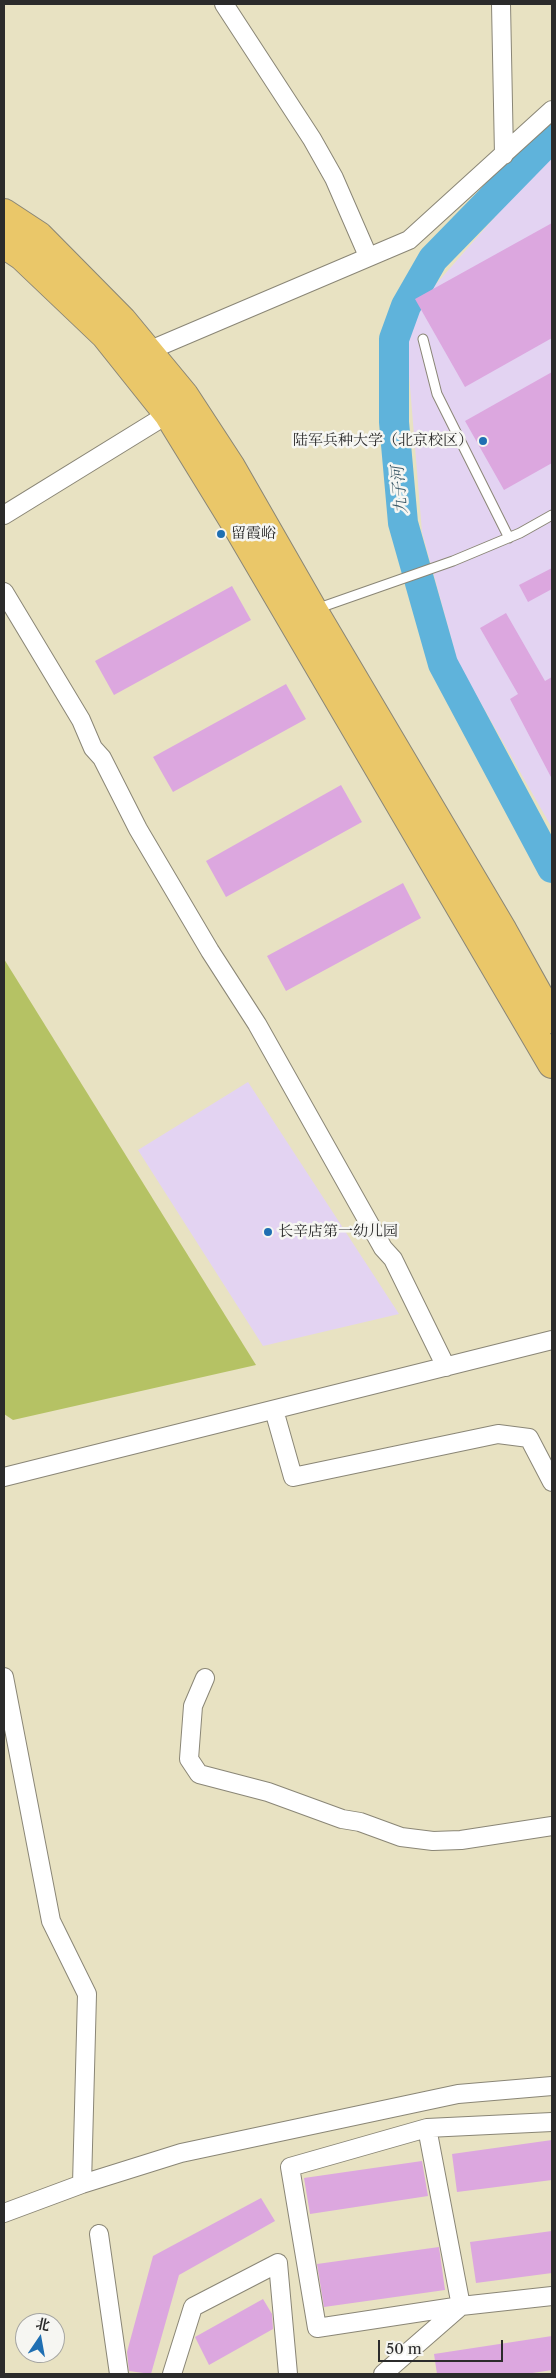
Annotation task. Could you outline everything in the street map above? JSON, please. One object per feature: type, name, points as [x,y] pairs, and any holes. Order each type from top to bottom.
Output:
[{"type":"main road","points":[[4,213],[39,236],[122,320],[184,395],[231,467],[313,610],[504,931],[552,1019]]},
{"type":"main road","points":[[4,244],[22,256],[105,335],[168,414],[243,536],[552,1064]]},
{"type":"street","points":[[224,4],[312,139],[334,178],[368,256]]},
{"type":"street","points":[[501,4],[504,154]]},
{"type":"street","points":[[148,351],[409,240],[552,110]]},
{"type":"street","points":[[4,515],[168,414]]},
{"type":"street","points":[[4,592],[80,720],[93,748],[102,758],[138,829],[210,951],[257,1024],[383,1248],[393,1259],[446,1367]]},
{"type":"street","points":[[4,1477],[552,1340]]},
{"type":"street","points":[[274,1410],[293,1477],[498,1434],[529,1438],[552,1482]]},
{"type":"street","points":[[4,1677],[9,1734],[51,1921],[87,1994],[82,2184]]},
{"type":"street","points":[[205,1678],[192,1706],[189,1759],[199,1774],[268,1792],[342,1820],[360,1822],[401,1837],[433,1841],[461,1840],[552,1826]]},
{"type":"street","points":[[4,2212],[181,2152],[458,2094],[552,2086]]},
{"type":"street","points":[[552,2122],[427,2128],[290,2167],[317,2328],[461,2306],[552,2296]]},
{"type":"street","points":[[427,2128],[461,2306]]},
{"type":"street","points":[[99,2234],[119,2374]]},
{"type":"street","points":[[172,2374],[193,2308],[278,2263],[288,2374]]},
{"type":"street","points":[[383,2374],[461,2306]]},
{"type":"lane","points":[[423,339],[437,394],[509,538]]},
{"type":"lane","points":[[313,610],[453,561],[509,538],[552,515]]},
{"type":"shaded area","name":"陆军兵种大学（北京校区）","points":[[552,152],[552,828],[458,663],[422,532],[407,350],[415,308]]},
{"type":"shaded area","name":"长辛店第一幼儿园","points":[[248,1082],[399,1314],[263,1346],[138,1150]]},
{"type":"green space","points":[[4,959],[256,1365],[13,1420],[4,1414]]},
{"type":"building","points":[[552,223],[552,338],[465,387],[415,299]]},
{"type":"building","points":[[552,372],[552,463],[504,490],[465,421]]},
{"type":"building","points":[[552,568],[552,589],[528,602],[519,585]]},
{"type":"building","points":[[232,586],[251,620],[114,695],[95,661]]},
{"type":"building","points":[[506,613],[545,681],[552,677],[552,779],[510,699],[518,694],[480,628]]},
{"type":"building","points":[[286,684],[306,719],[173,792],[153,757]]},
{"type":"building","points":[[341,785],[362,822],[226,897],[206,861]]},
{"type":"building","points":[[403,883],[421,918],[286,991],[267,956]]},
{"type":"building","points":[[552,2140],[552,2180],[457,2192],[452,2154]]},
{"type":"building","points":[[422,2161],[428,2196],[310,2214],[304,2178]]},
{"type":"building","points":[[261,2198],[275,2221],[179,2275],[151,2374],[129,2371],[127,2352],[153,2256]]},
{"type":"building","points":[[552,2231],[552,2273],[476,2283],[470,2242]]},
{"type":"building","points":[[439,2247],[445,2290],[324,2307],[317,2264]]},
{"type":"building","points":[[263,2299],[272,2314],[273,2329],[209,2365],[195,2337]]},
{"type":"building","points":[[552,2336],[552,2370],[526,2374],[437,2374],[434,2354]]},
{"type":"waterway","name":"九子河","points":[[552,137],[433,259],[406,306],[394,339],[394,422],[403,523],[443,664],[552,868]]},
{"type":"place","name":"陆军兵种大学（北京校区）","points":[[483,441]]},
{"type":"place","name":"留霞峪","points":[[221,534]]},
{"type":"place","name":"长辛店第一幼儿园","points":[[268,1232]]}]
